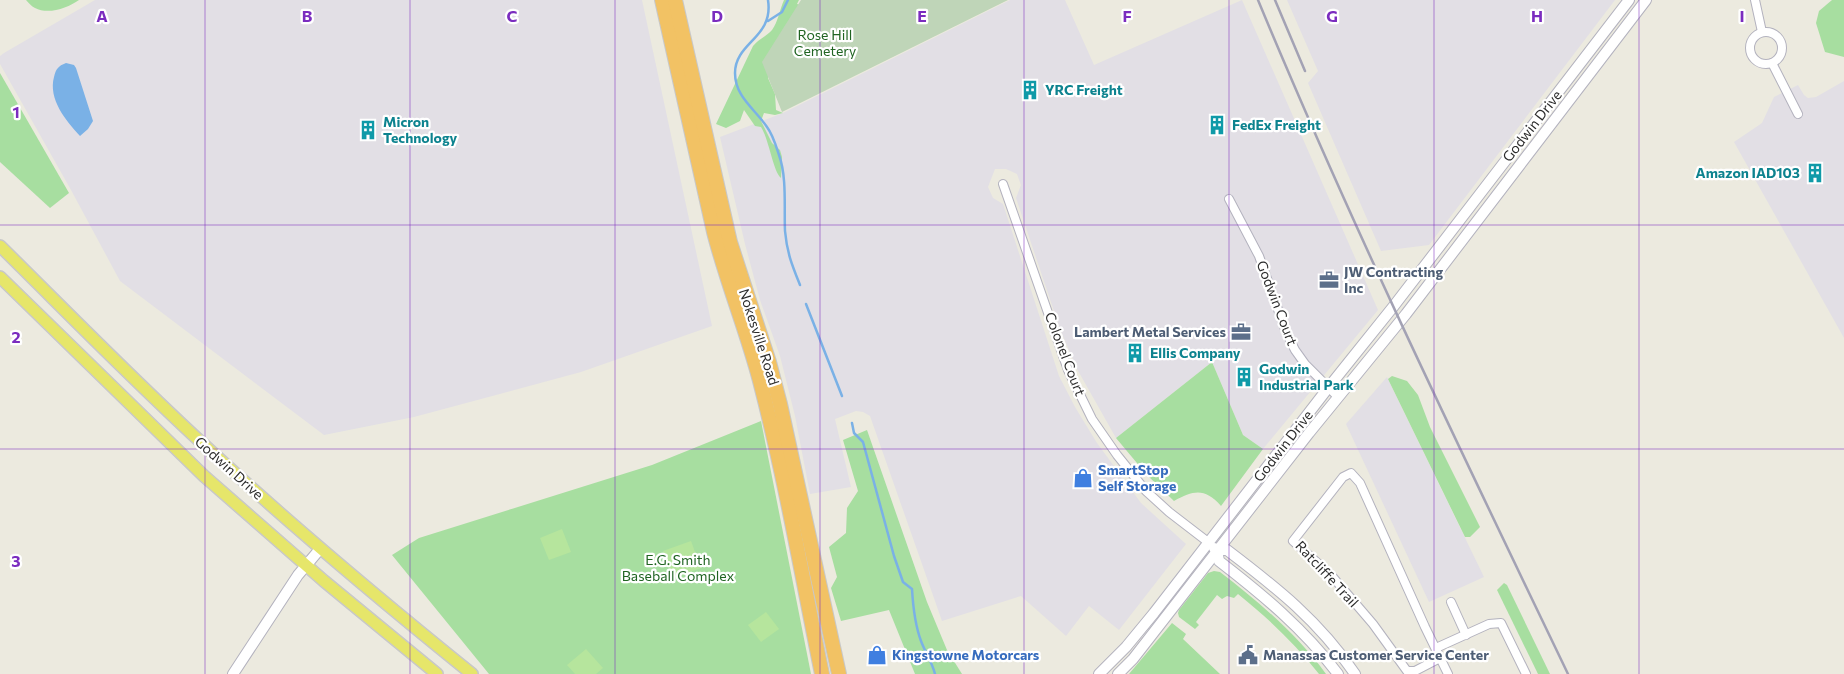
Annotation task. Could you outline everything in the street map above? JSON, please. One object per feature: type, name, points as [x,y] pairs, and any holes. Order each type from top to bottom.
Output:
[{"type":"highway","name":"Nokesville Road","points":[[662,0],[714,232],[750,346],[768,412],[822,674]]},
{"type":"highway","name":"Nokesville Road","points":[[675,0],[730,242],[769,362],[780,404],[839,674]]},
{"type":"main road","name":"Godwin Drive","points":[[0,246],[155,400],[220,460],[320,548],[472,674]]},
{"type":"main road","name":"Godwin Drive","points":[[0,277],[161,435],[240,508],[437,674]]},
{"type":"street","name":"Godwin Drive","points":[[1099,674],[1142,626],[1328,388],[1390,312],[1628,0]]},
{"type":"street","name":"Godwin Drive","points":[[1118,674],[1133,658],[1338,397],[1406,314],[1646,0]]},
{"type":"street","points":[[1755,0],[1762,32]]},
{"type":"street","points":[[1762,32],[1772,32],[1783,46],[1780,56],[1772,64],[1756,61],[1750,52],[1751,42],[1762,32]]},
{"type":"street","points":[[1772,64],[1798,114]]},
{"type":"street","name":"Colonel Court","points":[[1003,184],[1068,370],[1092,418],[1117,455],[1146,491],[1168,512],[1208,542]]},
{"type":"street","name":"Godwin Court","points":[[1229,199],[1259,256],[1286,332],[1295,350],[1305,364],[1338,397]]},
{"type":"street","name":"Ratcliffe Trail","points":[[1440,658],[1414,672],[1407,671],[1373,624],[1331,575],[1293,541],[1343,477],[1351,473],[1360,483],[1448,674]]},
{"type":"street","points":[[1208,542],[1218,550],[1227,550],[1303,611],[1326,636],[1355,674]]},
{"type":"street","points":[[233,674],[270,616],[320,548]]},
{"type":"street","points":[[1218,550],[1218,561],[1261,593],[1286,616],[1308,637],[1338,674]]},
{"type":"street","points":[[1451,602],[1466,635]]},
{"type":"street","points":[[1436,648],[1490,624],[1501,623],[1526,674]]},
{"type":"shaded area","name":"Micron Technology","points":[[95,0],[642,0],[712,326],[581,372],[414,417],[324,435],[120,281],[0,64],[0,56],[4,53]]},
{"type":"shaded area","points":[[1010,0],[1065,0],[1094,65],[1242,0],[1378,310],[1263,449],[1243,435],[1212,362],[1116,438],[1077,369],[1060,329],[1016,198],[1021,185],[1017,174],[1006,169],[995,169],[988,187],[993,198],[1003,204],[1059,376],[1097,443],[1141,503],[1186,544],[1119,630],[1089,606],[1066,636],[1021,596],[942,621],[870,416],[863,412],[856,411],[835,419],[851,487],[810,494],[795,416],[780,356],[760,300],[720,137],[783,113]]},
{"type":"shaded area","points":[[1287,0],[1615,0],[1429,245],[1381,251],[1308,83],[1318,71]]},
{"type":"shaded area","points":[[1844,81],[1844,338],[1734,142],[1762,123],[1774,97],[1798,85],[1808,98],[1816,97]]},
{"type":"shaded area","points":[[1387,377],[1484,577],[1429,602],[1346,424]]},
{"type":"green space","points":[[26,0],[79,0],[64,8],[46,11],[34,7]]},
{"type":"green space","points":[[784,0],[799,0],[797,4],[801,5],[768,78],[775,94],[776,110],[783,113],[775,115],[764,113],[761,121],[772,143],[780,150],[782,157],[781,178],[776,169],[764,132],[761,127],[755,126],[744,110],[740,121],[726,128],[716,124],[753,46],[772,30]]},
{"type":"green space","name":"Rose Hill Cemetery","points":[[801,0],[1008,0],[782,112],[762,62]]},
{"type":"green space","points":[[1832,0],[1844,0],[1844,57],[1825,52],[1816,23],[1819,11]]},
{"type":"green space","points":[[0,73],[69,193],[50,208],[0,162]]},
{"type":"green space","points":[[1212,362],[1243,435],[1263,449],[1221,506],[1210,496],[1199,493],[1193,493],[1174,501],[1147,475],[1116,438]]},
{"type":"green space","points":[[1392,376],[1407,381],[1418,395],[1430,427],[1480,527],[1470,537],[1465,537],[1388,379]]},
{"type":"green space","name":"E.G. Smith Baseball Complex","points":[[761,421],[811,674],[489,674],[392,555],[419,538],[652,465]]},
{"type":"green space","points":[[867,430],[927,602],[947,650],[962,674],[915,674],[889,610],[841,621],[831,588],[837,577],[829,547],[846,533],[847,508],[858,491],[843,440]]},
{"type":"green space","points":[[562,529],[571,552],[549,560],[540,538]]},
{"type":"green space","points":[[691,541],[701,568],[673,578],[663,551]]},
{"type":"green space","points":[[1220,572],[1277,619],[1303,645],[1326,674],[1319,674],[1281,632],[1238,594],[1234,598],[1227,596],[1222,599],[1217,595],[1196,622],[1199,625],[1195,629],[1179,617],[1179,610],[1208,573]]},
{"type":"green space","points":[[1504,583],[1507,585],[1550,674],[1538,674],[1497,590]]},
{"type":"green space","points":[[766,612],[779,629],[761,642],[748,625]]},
{"type":"green space","points":[[1172,623],[1186,634],[1183,639],[1220,674],[1129,674]]},
{"type":"green space","points":[[586,649],[603,668],[596,674],[575,674],[567,665]]},
{"type":"water","points":[[66,63],[74,65],[76,68],[93,121],[80,136],[59,109],[54,93],[53,85],[56,72],[59,67]]},
{"type":"waterway","points":[[768,0],[768,13],[765,23],[760,32],[741,54],[735,73],[738,89],[769,130],[782,164],[786,239],[790,259],[800,285]]},
{"type":"waterway","points":[[768,21],[782,12],[788,0]]},
{"type":"waterway","points":[[806,304],[842,396]]},
{"type":"waterway","points":[[852,423],[854,433],[863,442],[894,556],[903,582],[912,589],[917,629],[935,674]]},
{"type":"railway","points":[[1258,0],[1331,171],[1448,423],[1568,674]]},
{"type":"railway","points":[[1275,0],[1305,71]]},
{"type":"place","name":"YRC Freight","points":[[1030,90]]},
{"type":"place","name":"FedEx Freight","points":[[1217,125]]},
{"type":"place","name":"Micron Technology","points":[[368,130]]},
{"type":"place","name":"Amazon IAD103","points":[[1815,173]]},
{"type":"place","name":"JW Contracting Inc","points":[[1329,280]]},
{"type":"place","name":"Lambert Metal Services","points":[[1241,332]]},
{"type":"place","name":"Ellis Company","points":[[1135,353]]},
{"type":"place","name":"Godwin Industrial Park","points":[[1244,377]]},
{"type":"place","name":"SmartStop Self Storage","points":[[1083,478]]},
{"type":"place","name":"Kingstowne Motorcars","points":[[877,655]]},
{"type":"place","name":"Manassas Customer Service Center","points":[[1248,655]]}]
